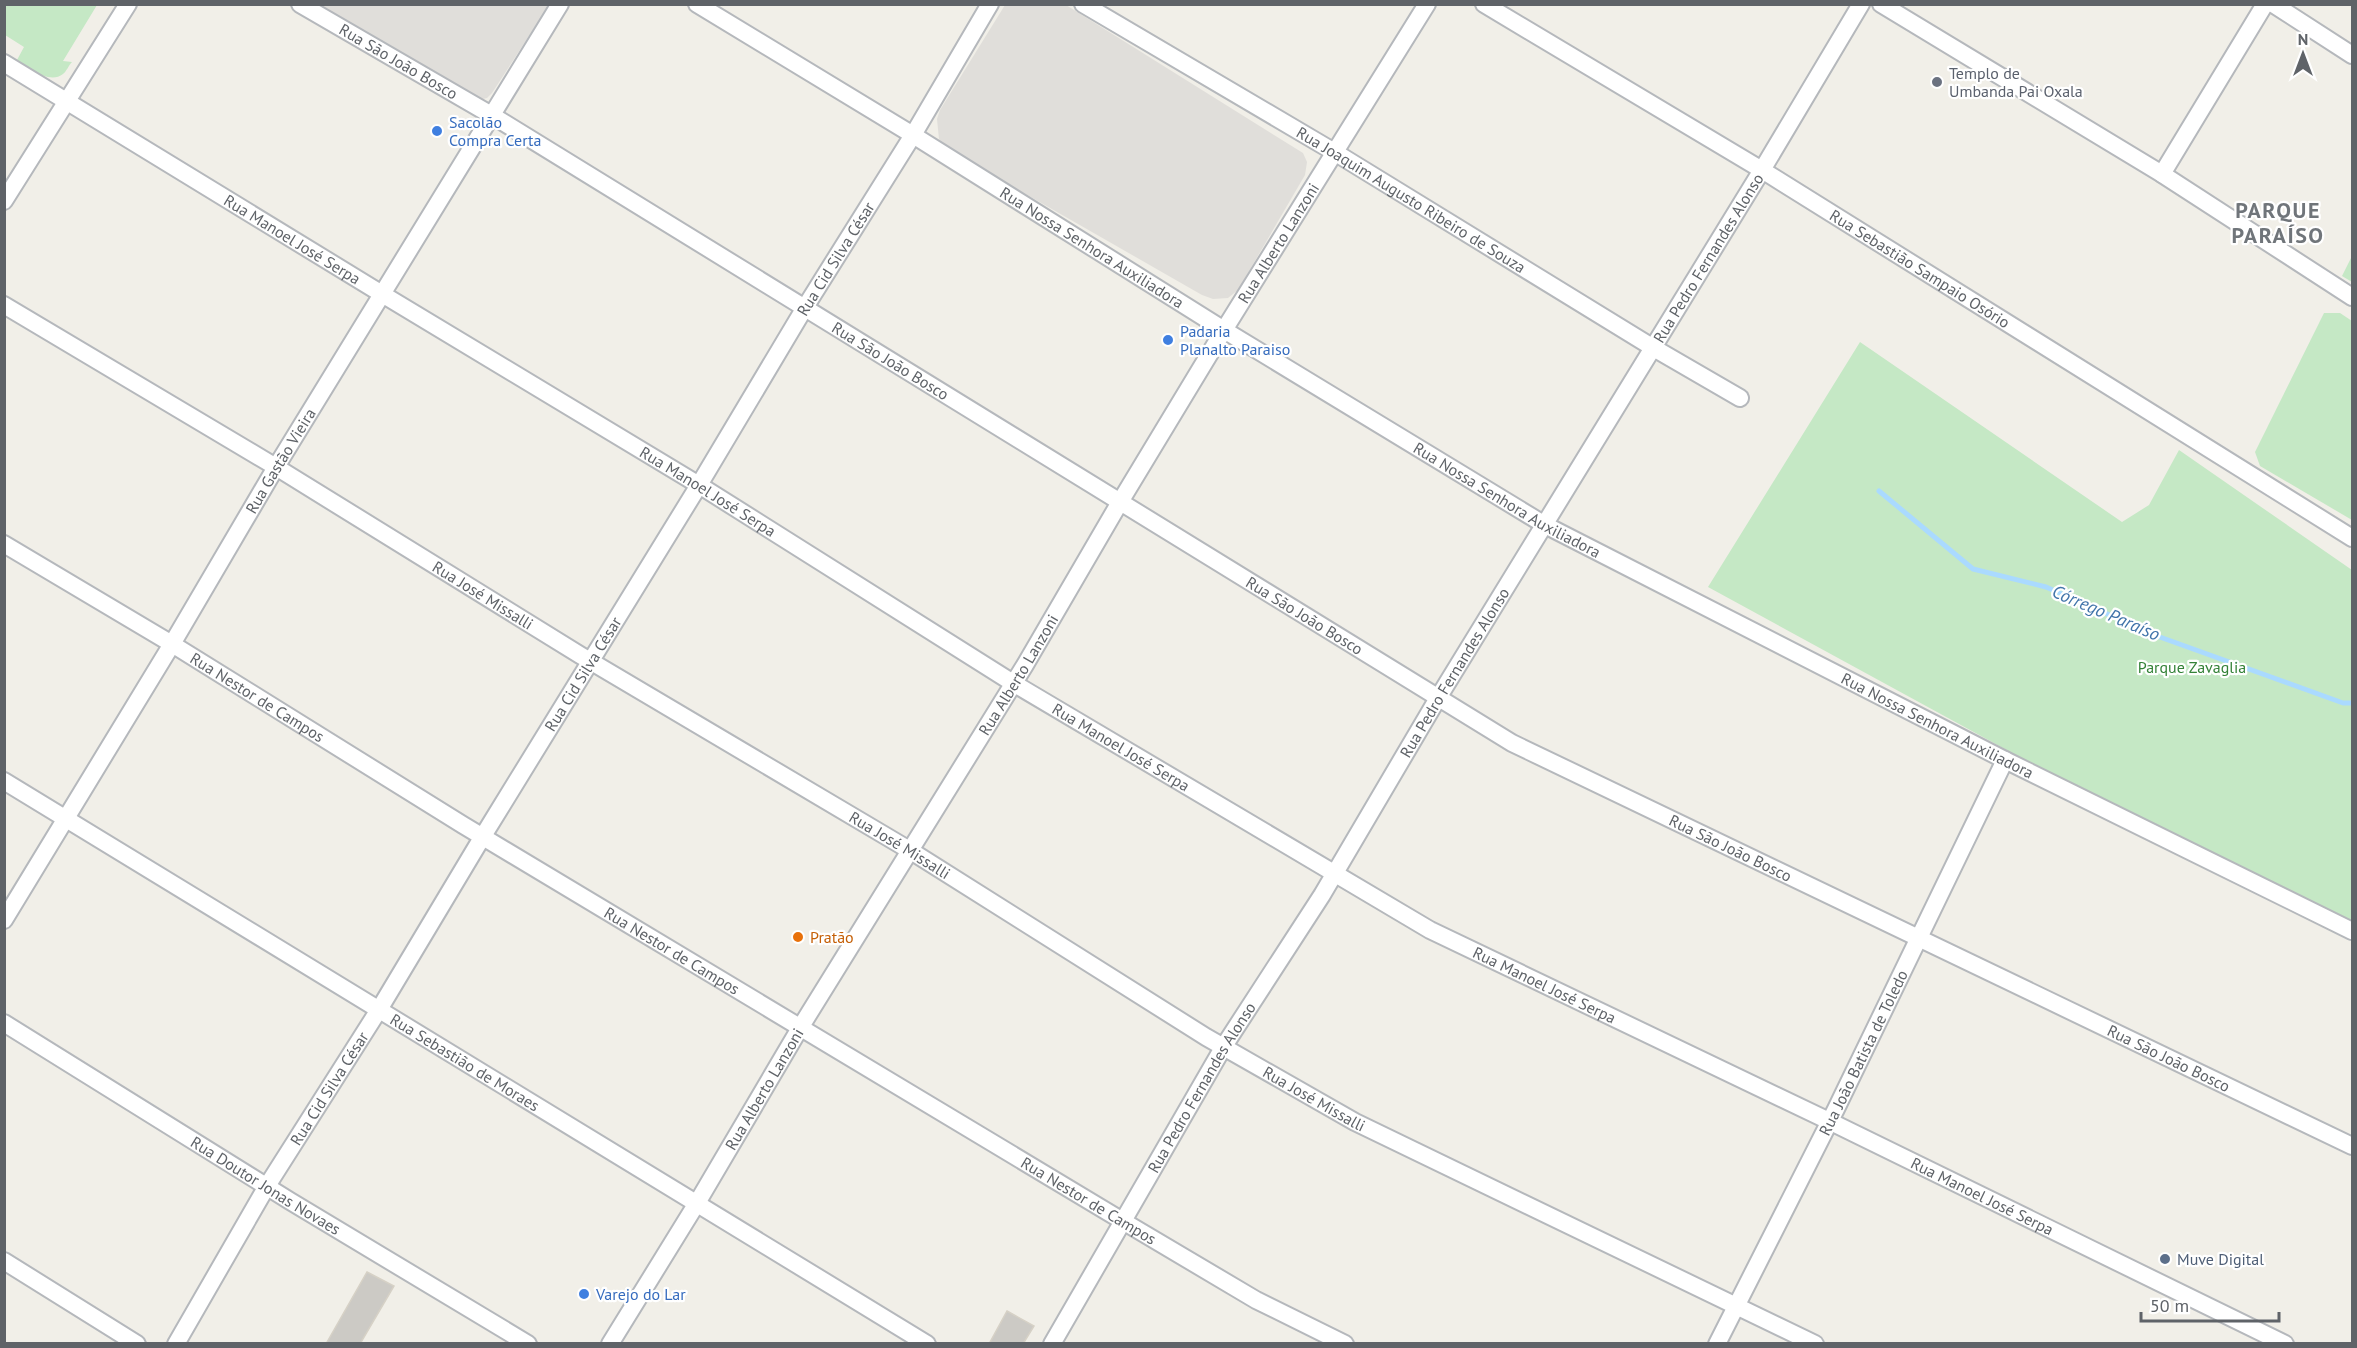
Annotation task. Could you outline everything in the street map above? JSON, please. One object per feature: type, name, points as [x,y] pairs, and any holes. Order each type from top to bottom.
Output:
[{"type":"street","points":[[4,201],[128,4]]},
{"type":"street","name":"Rua São João Bosco","points":[[300,4],[493,116],[1512,743],[2352,1146]]},
{"type":"street","name":"Rua Gastão Vieira","points":[[4,920],[172,645],[276,467],[560,4]]},
{"type":"street","name":"Rua Nossa Senhora Auxiliadora","points":[[697,4],[913,135],[1224,330],[1545,525],[2006,760],[2352,931]]},
{"type":"street","name":"Rua Cid Silva César","points":[[176,1344],[267,1186],[380,1008],[804,309],[913,135],[990,4]]},
{"type":"street","name":"Rua Joaquim Augusto Ribeiro de Souza","points":[[1083,4],[1336,153],[1652,347],[1740,398]]},
{"type":"street","name":"Rua Alberto Lanzoni","points":[[610,1344],[698,1203],[800,1028],[1013,683],[1224,330],[1427,4]]},
{"type":"street","name":"Rua Sebastião Sampaio Osório","points":[[1484,4],[1762,171],[2352,538]]},
{"type":"street","name":"Rua Pedro Fernandes Alonso","points":[[1052,1344],[1121,1220],[1224,1046],[1335,873],[1438,698],[1762,171],[1861,4]]},
{"type":"street","points":[[1881,4],[2162,174],[2352,297]]},
{"type":"street","points":[[2162,174],[2265,4]]},
{"type":"street","points":[[2273,4],[2352,55]]},
{"type":"street","name":"Rua Manoel José Serpa","points":[[4,63],[699,485],[1013,683],[1430,930],[1829,1121],[2285,1344]]},
{"type":"street","name":"Rua José Missalli","points":[[4,305],[911,851],[1224,1046],[1355,1122],[1815,1344]]},
{"type":"street","name":"Rua Nestor de Campos","points":[[4,544],[800,1028],[1121,1220],[1256,1300],[1345,1344]]},
{"type":"street","name":"Rua João Batista de Toledo","points":[[1717,1344],[2006,760]]},
{"type":"street","name":"Rua Sebastião de Moraes","points":[[4,781],[380,1008],[927,1344]]},
{"type":"street","name":"Rua Doutor Jonas Novaes","points":[[4,1023],[528,1344]]},
{"type":"street","points":[[4,1261],[137,1344]]},
{"type":"shaded area","points":[[318,5],[549,5],[492,93],[487,98],[479,100]]},
{"type":"shaded area","points":[[1005,5],[1066,5],[1303,153],[1307,162],[1305,175],[1238,290],[1228,298],[1213,299],[1202,295],[947,149],[939,139],[937,119],[940,110]]},
{"type":"green space","points":[[4,5],[97,5],[63,61],[72,62],[63,74],[51,77],[39,74],[17,60],[24,47],[5,35]]},
{"type":"green space","points":[[2352,256],[2352,282],[2342,276]]},
{"type":"green space","points":[[2324,313],[2340,313],[2352,321],[2352,520],[2260,466],[2255,452]]},
{"type":"green space","name":"Parque Zavaglia","points":[[1860,342],[2122,522],[2149,505],[2179,450],[2352,570],[2352,922],[2091,796],[1708,587]]},
{"type":"building","points":[[367,1272],[394,1286],[360,1344],[326,1344]]},
{"type":"building","points":[[1007,1311],[1034,1326],[1023,1344],[989,1344]]},
{"type":"waterway","name":"Córrego Paraíso","points":[[1879,491],[1973,569],[2046,587],[2157,636],[2343,703],[2352,703]]},
{"type":"place","name":"Templo de Umbanda Pai Oxala","points":[[1937,82]]},
{"type":"place","name":"Sacolão Compra Certa","points":[[437,131]]},
{"type":"place","name":"Padaria Planalto Paraiso","points":[[1168,340]]},
{"type":"place","name":"Pratão","points":[[798,937]]},
{"type":"place","name":"Muve Digital","points":[[2165,1259]]},
{"type":"place","name":"Varejo do Lar","points":[[584,1294]]},
{"type":"district","name":"PARQUE PARAÍSO","points":[[2278,222]]}]
